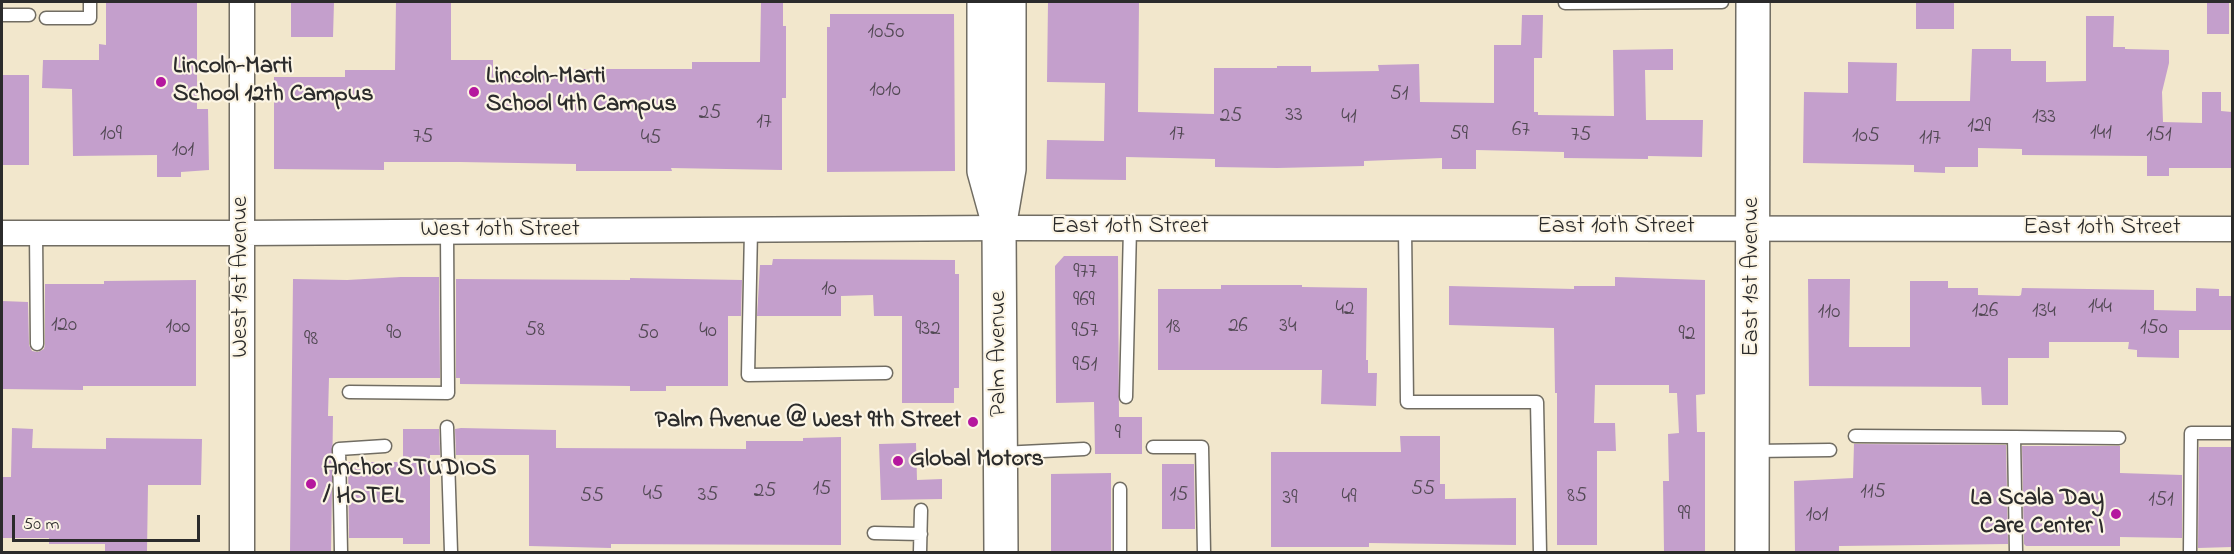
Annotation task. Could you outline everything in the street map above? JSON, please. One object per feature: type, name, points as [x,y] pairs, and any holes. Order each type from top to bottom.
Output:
[{"type":"main road","name":"Palm Avenue","points":[[984,2],[984,171],[999,228]]},
{"type":"main road","name":"Palm Avenue","points":[[1000,552],[999,228],[1010,169],[1009,2]]},
{"type":"main road","name":"East 1st Avenue","points":[[1752,552],[1753,2]]},
{"type":"street","name":"West 1st Avenue","points":[[242,2],[242,552]]},
{"type":"street","name":"West 10th Street","points":[[2,233],[999,228]]},
{"type":"street","name":"East 10th Street","points":[[999,228],[2232,229]]},
{"type":"lane","points":[[46,18],[90,18],[90,2]]},
{"type":"lane","points":[[1565,3],[1722,2]]},
{"type":"lane","points":[[2,15],[29,15]]},
{"type":"lane","points":[[1126,397],[1130,228]]},
{"type":"lane","points":[[1405,228],[1407,402],[1537,402],[1540,552]]},
{"type":"lane","points":[[752,230],[747,375],[886,373]]},
{"type":"lane","points":[[349,392],[448,393],[447,232]]},
{"type":"lane","points":[[36,233],[37,344]]},
{"type":"lane","points":[[447,427],[451,552]]},
{"type":"lane","points":[[2190,552],[2191,434],[2232,433]]},
{"type":"lane","points":[[1855,436],[2119,438]]},
{"type":"lane","points":[[2014,437],[2016,552]]},
{"type":"lane","points":[[341,552],[339,449],[385,446]]},
{"type":"lane","points":[[1153,447],[1202,447],[1204,552]]},
{"type":"lane","points":[[1000,453],[1084,449]]},
{"type":"lane","points":[[1752,451],[1830,450]]},
{"type":"lane","points":[[1120,489],[1120,552]]},
{"type":"lane","points":[[920,552],[921,510]]},
{"type":"lane","points":[[874,533],[921,534]]},
{"type":"building","points":[[106,2],[197,2],[197,109],[208,109],[209,170],[181,172],[181,177],[157,177],[157,155],[73,156],[72,89],[42,88],[43,60],[99,60],[99,44],[106,45]]},
{"type":"building","points":[[291,2],[334,2],[333,37],[291,37]]},
{"type":"building","points":[[396,2],[451,2],[451,60],[493,60],[493,74],[576,75],[576,69],[692,69],[692,62],[760,62],[761,2],[783,2],[783,26],[786,26],[786,98],[782,98],[782,170],[671,168],[672,171],[576,171],[576,164],[460,162],[384,162],[384,170],[274,169],[274,77],[345,77],[345,70],[395,70]]},
{"type":"building","points":[[1048,2],[1139,2],[1138,112],[1214,114],[1214,68],[1311,66],[1311,72],[1379,71],[1378,65],[1419,64],[1420,102],[1494,103],[1494,45],[1521,45],[1522,15],[1543,15],[1542,58],[1534,58],[1534,112],[1538,112],[1538,115],[1614,116],[1613,50],[1673,49],[1673,70],[1645,70],[1646,120],[1703,120],[1702,157],[1564,158],[1564,152],[1476,150],[1476,169],[1442,169],[1442,158],[1364,161],[1364,166],[1277,168],[1215,167],[1215,159],[1126,157],[1126,180],[1046,179],[1047,140],[1104,141],[1105,83],[1047,82]]},
{"type":"building","points":[[1916,2],[1954,2],[1954,29],[1916,29]]},
{"type":"building","points":[[2207,2],[2229,2],[2229,34],[2207,34]]},
{"type":"building","points":[[830,14],[954,14],[955,171],[827,172],[827,27],[830,27]]},
{"type":"building","points":[[2086,16],[2114,16],[2113,47],[2169,50],[2169,63],[2162,92],[2163,122],[2202,123],[2202,92],[2221,92],[2221,111],[2232,112],[2232,168],[2169,168],[2169,176],[2147,176],[2147,156],[2022,155],[2022,149],[1978,148],[1978,167],[1945,167],[1945,173],[1914,172],[1914,165],[1803,163],[1804,92],[1848,93],[1848,62],[1897,63],[1896,101],[1970,101],[1972,49],[2011,49],[2011,61],[2046,61],[2046,82],[2086,81]]},
{"type":"building","points":[[2,75],[29,75],[29,165],[2,165]]},
{"type":"building","points":[[1064,256],[1118,256],[1119,417],[1142,417],[1142,454],[1095,454],[1094,402],[1056,403],[1055,266]]},
{"type":"building","points":[[773,259],[955,260],[955,274],[959,274],[959,388],[954,388],[954,403],[902,403],[902,316],[874,316],[873,295],[841,296],[841,316],[757,316],[760,265],[772,265]]},
{"type":"building","points":[[439,277],[440,378],[329,378],[328,416],[333,416],[331,552],[290,552],[293,279],[347,280]]},
{"type":"building","points":[[1615,277],[1705,280],[1705,394],[1696,395],[1697,432],[1705,432],[1705,551],[1664,551],[1663,481],[1669,481],[1668,434],[1679,433],[1677,393],[1669,393],[1669,385],[1595,385],[1594,423],[1615,423],[1616,451],[1597,451],[1597,545],[1557,545],[1557,393],[1555,393],[1554,328],[1449,325],[1449,286],[1574,289],[1574,286],[1615,286]]},
{"type":"building","points":[[630,278],[742,280],[741,316],[728,316],[728,386],[666,386],[666,391],[630,391],[630,386],[460,384],[460,378],[456,378],[456,279],[630,280]]},
{"type":"building","points":[[1808,279],[1850,279],[1849,347],[1910,347],[1910,281],[1948,281],[1948,288],[1978,288],[1978,295],[2019,296],[2022,288],[2154,290],[2154,310],[2196,311],[2196,288],[2219,289],[2219,296],[2232,296],[2232,330],[2179,330],[2179,358],[2137,357],[2137,350],[2128,349],[2129,342],[2049,342],[2049,358],[2008,358],[2008,405],[1982,405],[1981,387],[1809,386]]},
{"type":"building","points":[[196,280],[196,386],[83,386],[83,390],[2,389],[2,301],[28,302],[29,345],[32,351],[38,352],[44,349],[45,344],[45,284]]},
{"type":"building","points":[[1221,285],[1367,288],[1366,360],[1368,360],[1368,373],[1377,373],[1376,406],[1321,404],[1322,370],[1158,370],[1158,289],[1221,289]]},
{"type":"building","points":[[12,428],[33,429],[32,448],[106,449],[106,438],[202,439],[201,485],[148,485],[147,551],[105,551],[105,544],[49,544],[49,538],[2,538],[2,477],[11,477]]},
{"type":"building","points":[[403,429],[439,429],[440,455],[430,455],[430,544],[403,544],[403,538],[349,538],[348,462],[403,462]]},
{"type":"building","points":[[455,429],[556,430],[556,448],[746,449],[746,441],[803,441],[803,438],[841,437],[841,545],[611,544],[611,548],[529,546],[529,455],[456,455]]},
{"type":"building","points":[[1400,436],[1440,436],[1440,484],[1445,484],[1445,499],[1516,498],[1516,545],[1369,543],[1369,547],[1271,547],[1271,452],[1401,452]]},
{"type":"building","name":"Global Motors","points":[[916,443],[917,480],[942,479],[942,499],[881,500],[879,444]]},
{"type":"building","points":[[1854,444],[2006,445],[2008,544],[1839,546],[1839,552],[1795,552],[1794,481],[1853,478]]},
{"type":"building","points":[[2022,446],[2120,446],[2120,473],[2182,475],[2182,538],[2120,537],[2120,546],[2026,546],[2024,544]]},
{"type":"building","points":[[2199,447],[2232,447],[2232,547],[2198,548]]},
{"type":"building","points":[[1162,464],[1194,464],[1195,529],[1162,529]]},
{"type":"building","points":[[1111,473],[1111,552],[1051,552],[1051,474]]},
{"type":"place","name":"Lincoln-Marti School 12th Campus","points":[[161,82]]},
{"type":"place","name":"Lincoln-Marti School 4th Campus","points":[[474,92]]},
{"type":"place","name":"Palm Avenue @ West 9th Street","points":[[973,422]]},
{"type":"place","name":"Global Motors","points":[[898,461]]},
{"type":"place","name":"Anchor STUDIOS / HOTEL","points":[[311,484]]},
{"type":"place","name":"La Scala Day Care Center I","points":[[2116,514]]}]
